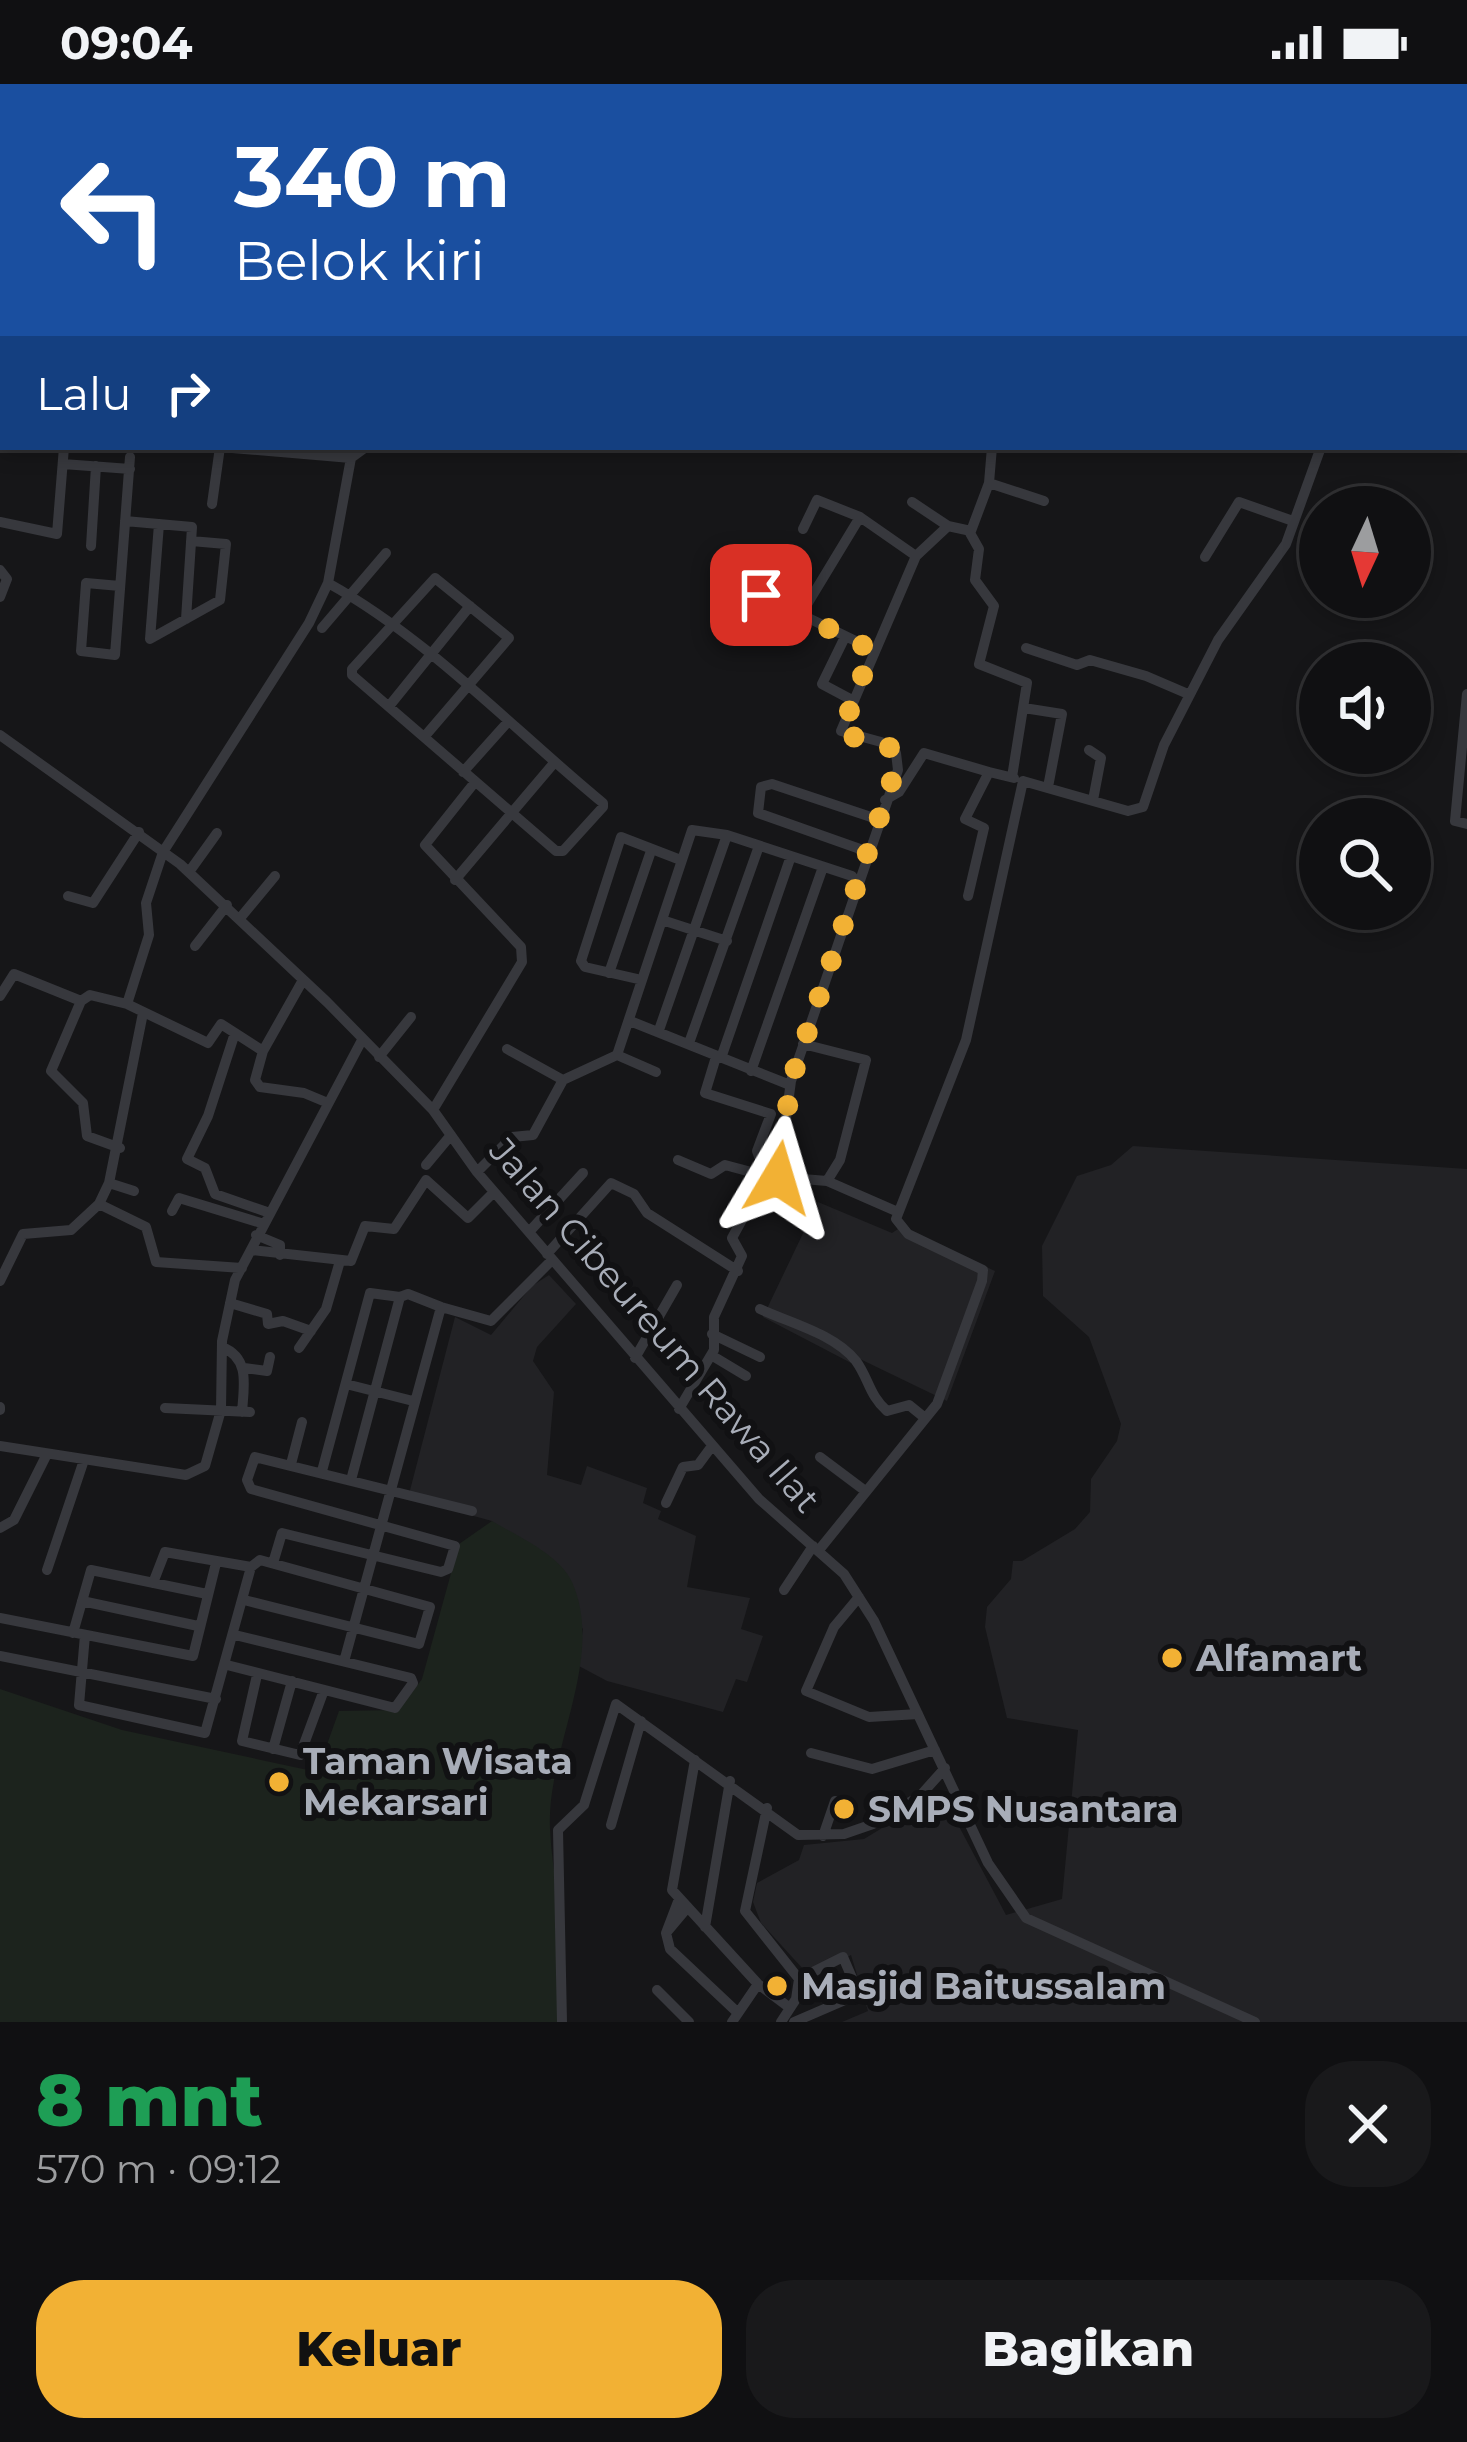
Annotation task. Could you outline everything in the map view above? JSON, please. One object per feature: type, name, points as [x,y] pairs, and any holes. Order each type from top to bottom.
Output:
[{"type":"street","points":[[0,522],[57,534],[64,450]]},
{"type":"street","points":[[212,504],[222,450]]},
{"type":"street","points":[[258,450],[351,458],[362,450]]},
{"type":"street","points":[[970,533],[989,483],[992,450]]},
{"type":"street","points":[[885,800],[899,792],[924,753],[1133,812],[1143,807],[1189,694],[1232,616],[1270,573],[1320,450]]},
{"type":"street","points":[[127,1004],[149,935],[146,903],[163,852],[203,795],[328,584],[351,458]]},
{"type":"street","points":[[63,464],[130,463],[115,655],[81,652],[86,583],[120,586]]},
{"type":"street","points":[[91,546],[96,466]]},
{"type":"street","points":[[989,483],[1044,501]]},
{"type":"street","points":[[803,529],[818,500],[860,517],[916,556]]},
{"type":"street","points":[[784,1590],[925,1418],[946,1385],[984,1273],[898,1228],[898,1212],[966,1040],[1017,779],[1025,679],[979,664],[994,606],[975,580],[979,549],[970,533],[948,526],[913,502]]},
{"type":"street","points":[[1205,556],[1239,502],[1293,521]]},
{"type":"street","points":[[800,616],[860,517]]},
{"type":"street","points":[[125,521],[192,526],[186,619]]},
{"type":"street","points":[[159,524],[150,639],[220,600],[226,544],[191,541]]},
{"type":"street","points":[[679,1409],[711,1355],[714,1317],[738,1271],[742,1254],[731,1238],[772,1177],[787,1083],[860,849],[885,800],[898,757],[880,742],[842,736],[852,700],[916,556],[948,526]]},
{"type":"street","points":[[322,628],[386,553]]},
{"type":"street","points":[[0,570],[7,579],[0,597]]},
{"type":"street","points":[[328,584],[390,623],[429,656],[468,690],[506,724],[554,763],[602,807],[559,852],[351,673],[390,623],[431,578],[509,638],[468,690],[425,736]]},
{"type":"street","points":[[737,612],[761,595],[872,650]]},
{"type":"street","points":[[390,705],[470,606]]},
{"type":"street","points":[[845,637],[822,684],[852,700]]},
{"type":"street","points":[[1025,648],[1077,665],[1090,660],[1189,694]]},
{"type":"street","points":[[1467,694],[1455,821],[1467,824]]},
{"type":"street","points":[[1024,708],[1062,714],[1048,788]]},
{"type":"street","points":[[463,772],[506,724]]},
{"type":"street","name":"Jalan Cibeureum Rawa Ilat","points":[[0,735],[189,872],[241,917],[434,1110],[477,1172],[679,1409],[771,1512],[816,1548],[859,1597],[988,1863],[1026,1918],[1255,2022]]},
{"type":"street","points":[[1089,750],[1101,758],[1093,800]]},
{"type":"street","points":[[454,880],[554,763]]},
{"type":"street","points":[[968,896],[984,828],[965,819],[989,772]]},
{"type":"street","points":[[434,1110],[522,962],[521,947],[454,880],[426,842],[475,782]]},
{"type":"street","points":[[860,849],[758,813],[761,787],[772,784],[875,818]]},
{"type":"street","points":[[787,1083],[875,818]]},
{"type":"street","points":[[477,1172],[512,1137],[533,1135],[563,1080],[616,1055],[678,860],[697,829],[852,876]]},
{"type":"street","points":[[68,896],[93,903],[139,832]]},
{"type":"street","points":[[189,872],[217,833]]},
{"type":"street","points":[[659,1030],[727,836]]},
{"type":"street","points":[[642,980],[580,963],[621,837],[678,860]]},
{"type":"street","points":[[689,1043],[759,846]]},
{"type":"street","points":[[609,973],[651,851]]},
{"type":"street","points":[[772,1177],[757,1150],[771,1114],[705,1093],[791,856]]},
{"type":"street","points":[[752,1071],[823,867]]},
{"type":"street","points":[[241,917],[275,876]]},
{"type":"street","points":[[195,946],[226,905]]},
{"type":"street","points":[[662,920],[727,941]]},
{"type":"street","points":[[0,996],[14,974],[82,1001]]},
{"type":"street","points":[[303,980],[263,1051],[256,1084],[328,1103]]},
{"type":"street","points":[[120,1148],[87,1136],[82,1103],[51,1070],[82,1001],[90,995],[127,1004],[208,1043],[219,1024],[263,1051]]},
{"type":"street","points":[[0,1281],[23,1234],[71,1230],[99,1204],[120,1148],[143,1013]]},
{"type":"street","points":[[380,1057],[411,1018]]},
{"type":"street","points":[[630,1021],[787,1083]]},
{"type":"street","points":[[234,1036],[208,1116],[188,1159],[205,1168],[215,1194],[261,1224],[280,1245],[280,1255]]},
{"type":"street","points":[[0,1446],[196,1472],[205,1466],[220,1410],[222,1347],[230,1303],[242,1268],[261,1224],[287,1185],[362,1040]]},
{"type":"street","points":[[803,1045],[866,1060],[840,1160],[827,1181]]},
{"type":"street","points":[[507,1049],[563,1080]]},
{"type":"street","points":[[616,1055],[656,1072]]},
{"type":"street","points":[[426,1165],[451,1135]]},
{"type":"street","points":[[678,1160],[711,1174],[725,1165],[772,1177],[827,1181],[898,1212]]},
{"type":"street","points":[[529,1232],[584,1173]]},
{"type":"street","points":[[252,1250],[340,1261],[354,1258],[365,1226],[394,1228],[426,1180],[468,1217],[494,1192]]},
{"type":"street","points":[[109,1183],[134,1191]]},
{"type":"street","points":[[322,1471],[370,1293],[408,1294],[491,1321],[611,1183],[634,1193],[647,1214],[738,1271]]},
{"type":"street","points":[[172,1211],[179,1198],[261,1224]]},
{"type":"street","points":[[99,1204],[146,1228],[156,1262],[242,1268]]},
{"type":"street","points":[[299,1348],[326,1309],[340,1261]]},
{"type":"street","points":[[635,1358],[677,1285]]},
{"type":"street","points":[[351,1480],[400,1297]]},
{"type":"street","points":[[230,1303],[267,1314],[268,1324],[287,1322],[311,1331]]},
{"type":"street","points":[[345,1658],[440,1307]]},
{"type":"street","points":[[760,1309],[844,1350],[858,1364],[870,1395],[887,1411],[909,1405],[925,1418]]},
{"type":"street","points":[[712,1334],[760,1358]]},
{"type":"street","points":[[165,1408],[246,1412],[244,1368],[234,1352],[222,1347]]},
{"type":"street","points":[[711,1355],[746,1376]]},
{"type":"street","points":[[244,1368],[267,1371],[270,1357]]},
{"type":"street","points":[[346,1384],[413,1401]]},
{"type":"street","points":[[291,1463],[302,1422]]},
{"type":"street","points":[[666,1503],[683,1467],[698,1465],[712,1446]]},
{"type":"street","points":[[0,1528],[14,1520],[47,1454]]},
{"type":"street","points":[[273,1563],[282,1533],[441,1572],[451,1563],[452,1541],[248,1485],[254,1457],[472,1510]]},
{"type":"street","points":[[820,1457],[864,1490]]},
{"type":"street","points":[[47,1570],[84,1460]]},
{"type":"street","points":[[152,1583],[165,1552],[251,1568]]},
{"type":"street","points":[[207,1594],[91,1570],[79,1634],[80,1706],[202,1734],[227,1665],[251,1568],[255,1561],[428,1603],[421,1642],[244,1600]]},
{"type":"street","points":[[0,1618],[190,1656],[217,1563]]},
{"type":"street","points":[[859,1597],[834,1627],[806,1690],[869,1717],[918,1714]]},
{"type":"street","points":[[82,1601],[198,1626]]},
{"type":"street","points":[[227,1665],[401,1705],[410,1678],[345,1658],[235,1635]]},
{"type":"street","points":[[0,1656],[216,1699]]},
{"type":"street","points":[[257,1675],[242,1740],[273,1749],[302,1754],[324,1690]]},
{"type":"street","points":[[273,1749],[292,1681]]},
{"type":"street","points":[[562,2022],[565,1952],[554,1861],[558,1830],[584,1804],[616,1703],[730,1781],[796,1834],[823,1836],[873,1824],[920,1796],[945,1768]]},
{"type":"street","points":[[611,1825],[641,1721]]},
{"type":"street","points":[[811,1753],[872,1768],[935,1750]]},
{"type":"street","points":[[695,1760],[672,1886],[683,1904],[758,1984],[790,2008]]},
{"type":"street","points":[[705,1927],[730,1781]]},
{"type":"street","points":[[823,1836],[835,1801]]},
{"type":"street","points":[[767,1808],[745,1911],[799,1979]]},
{"type":"street","points":[[683,1904],[666,1933],[670,1949],[735,2018],[758,1984]]},
{"type":"street","points":[[781,2022],[799,1979],[844,1957],[857,1997],[794,2022]]},
{"type":"street","points":[[657,1990],[689,2022]]},
{"type":"shaded area","points":[[1133,1146],[1467,1169],[1467,2022],[842,2022],[868,2011],[851,1955],[816,1975],[803,1969],[761,1923],[753,1902],[757,1883],[799,1860],[804,1845],[864,1839],[920,1805],[925,1811],[939,1802],[944,1815],[954,1817],[1006,1915],[1062,1899],[1078,1730],[1007,1718],[985,1627],[987,1607],[1011,1579],[1013,1561],[1022,1561],[1075,1529],[1090,1512],[1091,1479],[1117,1441],[1121,1424],[1089,1337],[1043,1296],[1042,1246],[1077,1176],[1111,1165]]},
{"type":"shaded area","points":[[818,1202],[892,1233],[901,1227],[995,1271],[947,1401],[858,1358],[853,1364],[763,1317]]},
{"type":"shaded area","points":[[549,1275],[576,1304],[537,1347],[533,1361],[554,1392],[547,1475],[581,1485],[587,1466],[647,1488],[643,1503],[661,1511],[658,1519],[696,1536],[687,1587],[750,1598],[741,1629],[763,1636],[747,1682],[736,1679],[723,1712],[607,1681],[577,1665],[583,1629],[492,1521],[408,1498],[455,1317],[491,1335],[532,1286]]},
{"type":"shaded area","name":"Taman Wisata Mekarsari","points":[[492,1521],[558,1563],[572,1582],[581,1611],[579,1673],[551,1799],[552,1853],[566,1974],[561,2022],[0,2022],[0,1689],[122,1730],[317,1772],[339,1711],[399,1710],[422,1679],[459,1544]]},
{"type":"place","name":"Alfamart","points":[[1172,1658]]},
{"type":"place","name":"Taman Wisata Mekarsari","points":[[279,1782]]},
{"type":"place","name":"SMPS Nusantara","points":[[844,1809]]},
{"type":"place","name":"Masjid Baitussalam","points":[[777,1986]]},
{"type":"route","points":[[761,595],[872,650],[841,734],[888,745],[898,762],[791,1081],[778,1178]]}]
